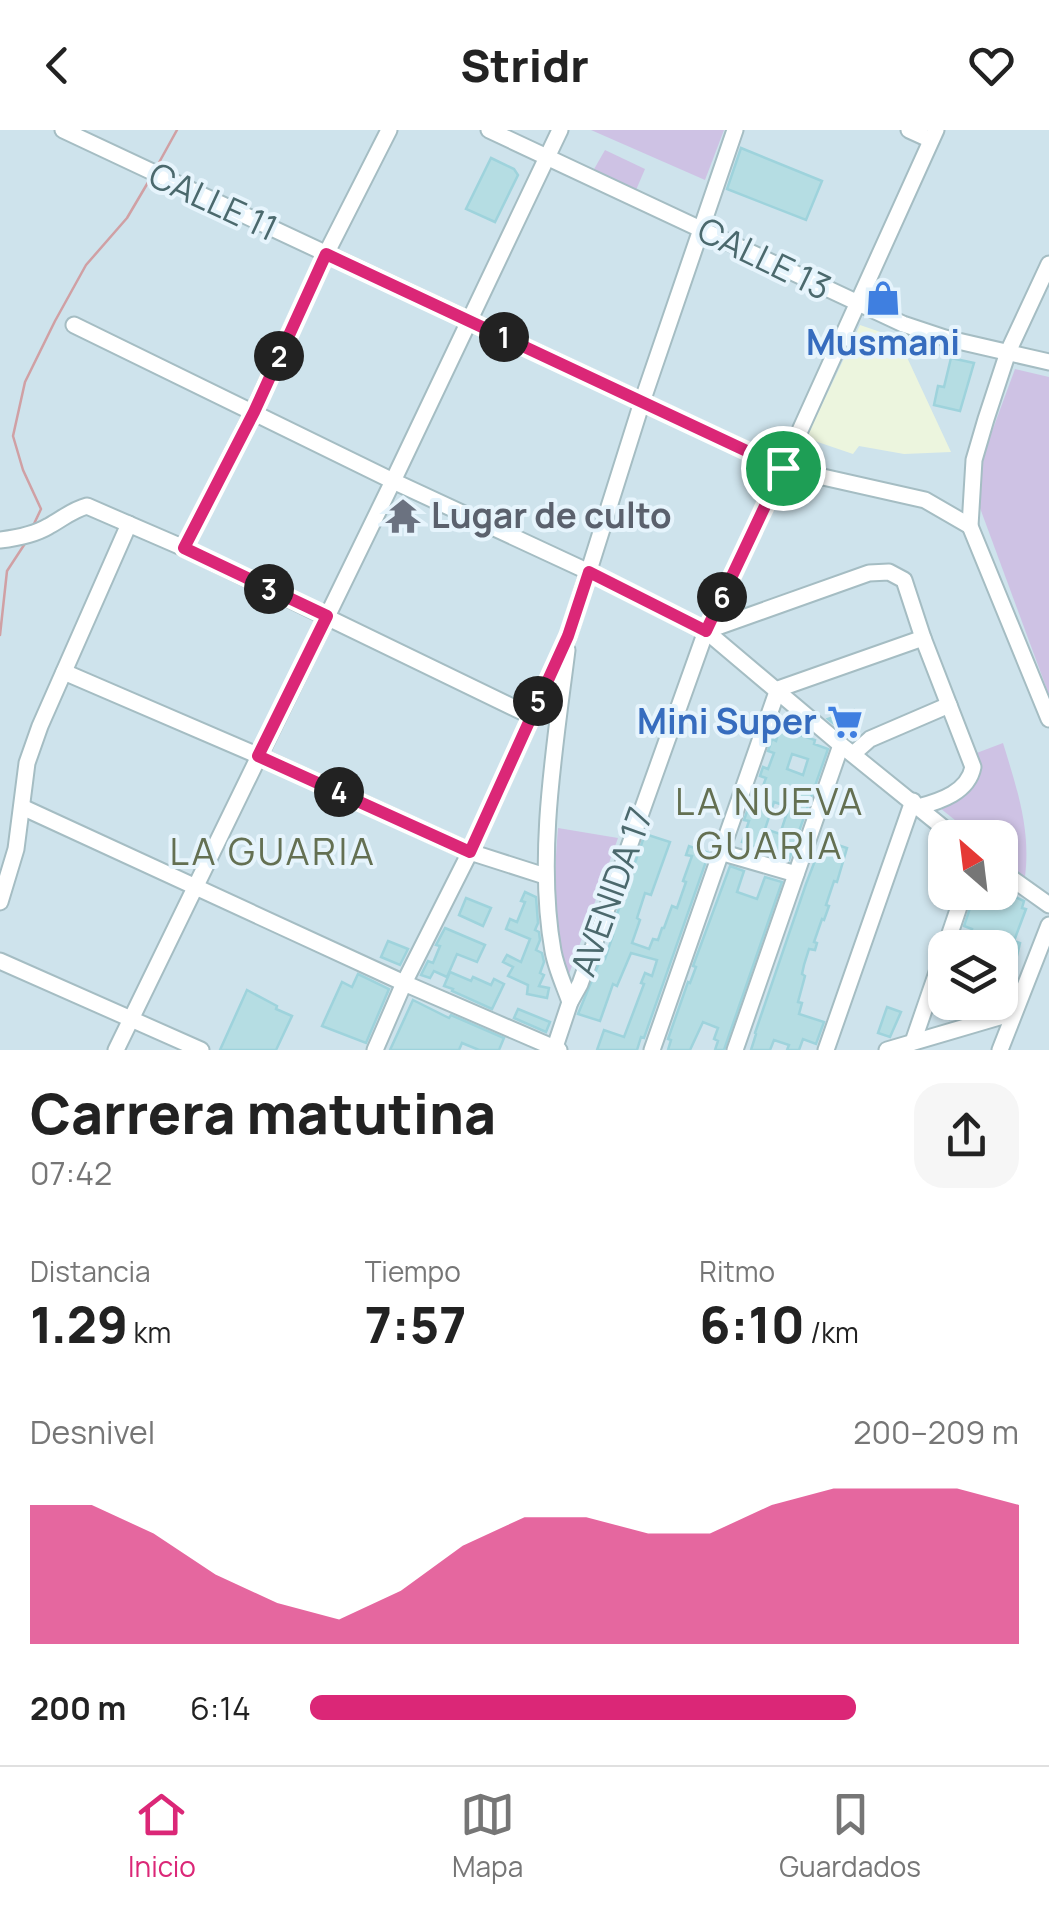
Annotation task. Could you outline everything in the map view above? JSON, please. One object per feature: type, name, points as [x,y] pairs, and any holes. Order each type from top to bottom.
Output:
[{"type":"street","name":"CALLE 11","points":[[63,130],[783,468],[924,500],[970,526]]},
{"type":"street","points":[[184,548],[389,130]]},
{"type":"street","name":"CALLE 13","points":[[489,130],[904,324],[945,338],[1049,362]]},
{"type":"street","points":[[116,1050],[560,130]]},
{"type":"street","points":[[376,1050],[568,636],[642,402],[735,130]]},
{"type":"street","points":[[909,130],[933,135]]},
{"type":"street","name":"AVENIDA 17","points":[[555,1050],[706,631],[933,135]]},
{"type":"street","points":[[1049,264],[1044,285],[1008,352],[974,460],[970,526],[1049,719]]},
{"type":"street","points":[[74,325],[706,631],[935,820]]},
{"type":"street","points":[[0,540],[47,528],[87,506],[184,548],[532,716]]},
{"type":"street","points":[[0,902],[16,848],[27,763],[129,524]]},
{"type":"street","points":[[706,631],[869,573],[889,572],[904,580],[973,767],[963,788],[934,803],[916,804]]},
{"type":"street","points":[[568,636],[546,876],[554,953],[570,1002]]},
{"type":"street","points":[[778,689],[923,638]]},
{"type":"street","points":[[64,672],[470,852],[546,876]]},
{"type":"street","points":[[652,1050],[778,689]]},
{"type":"street","points":[[735,1050],[796,874],[847,750],[949,706]]},
{"type":"street","points":[[826,1050],[916,804]]},
{"type":"street","points":[[22,807],[555,1050]]},
{"type":"street","points":[[720,852],[796,874]]},
{"type":"street","points":[[1018,883],[1049,905]]},
{"type":"street","points":[[1018,1000],[1049,925]]},
{"type":"street","points":[[0,962],[201,1050]]},
{"type":"street","points":[[913,1042],[928,998]]},
{"type":"street","points":[[887,1050],[986,1020]]},
{"type":"street","points":[[1000,1050],[1010,1020]]},
{"type":"shaded area","points":[[0,130],[1049,130],[1049,1050],[0,1050]]},
{"type":"shaded area","points":[[591,130],[724,130],[705,180]]},
{"type":"shaded area","points":[[605,150],[645,169],[636,190],[593,171]]},
{"type":"shaded area","points":[[860,325],[898,338],[951,452],[904,454],[859,446],[853,454],[806,438]]},
{"type":"shaded area","points":[[1015,369],[1049,377],[1049,695],[980,508],[977,483]]},
{"type":"shaded area","points":[[1003,743],[1024,826],[1025,877],[1018,871],[1018,820],[955,820],[935,804],[969,790],[975,776],[974,754]]},
{"type":"shaded area","points":[[558,828],[618,838],[568,977],[556,922]]},
{"type":"building","points":[[741,148],[822,181],[806,220],[727,189]]},
{"type":"building","points":[[491,158],[518,175],[495,222],[466,209]]},
{"type":"building","points":[[951,358],[974,363],[960,411],[934,405],[938,386],[944,387]]},
{"type":"building","name":"Mini Super","points":[[854,710],[859,725],[843,731],[828,719]]},
{"type":"building","points":[[783,719],[802,729],[800,735],[828,749],[789,860],[742,842],[749,821],[744,820],[752,797],[758,799],[766,778],[760,776],[763,767],[768,769],[774,753],[768,751],[772,739],[776,741]],"holes":[[[792,754],[808,759],[803,775],[787,769]],[[774,802],[789,807],[780,834],[765,829]]]},
{"type":"building","points":[[645,834],[670,842],[651,895],[645,893],[632,943],[649,949],[653,939],[658,940],[672,906],[677,908],[692,856],[686,855],[689,846],[709,853],[644,1038],[641,1037],[637,1050],[597,1050],[604,1030],[624,1037],[645,973],[652,976],[657,960],[631,953],[617,986],[613,984],[600,1021],[578,1014],[601,958],[605,959]]},
{"type":"building","points":[[823,840],[847,848],[814,942],[815,950],[809,949],[798,1002],[802,1003],[799,1014],[824,1022],[816,1044],[803,1039],[799,1050],[787,1050],[789,1045],[774,1040],[770,1050],[751,1050],[806,884]]},
{"type":"building","points":[[730,866],[744,871],[737,892],[757,899],[765,877],[782,882],[724,1050],[715,1050],[718,1028],[703,1022],[690,1050],[668,1050],[668,1039]]},
{"type":"building","points":[[525,892],[536,897],[535,930],[540,940],[536,950],[542,953],[544,962],[539,986],[549,988],[547,998],[527,994],[528,985],[508,976],[513,967],[503,962],[507,955],[521,962],[530,939],[506,929],[510,919],[517,922]]},
{"type":"building","points":[[466,898],[491,908],[483,926],[459,915]]},
{"type":"building","points":[[1018,898],[1024,901],[1022,908],[1026,909],[1018,930],[972,930],[964,926],[969,910],[1018,910]]},
{"type":"building","points":[[445,928],[485,945],[477,962],[457,954],[447,977],[434,971],[430,978],[421,975],[428,961],[433,963]]},
{"type":"building","points":[[388,941],[408,949],[400,965],[381,957]]},
{"type":"building","points":[[450,972],[471,981],[473,977],[491,985],[494,979],[504,984],[492,1009],[444,986]]},
{"type":"building","points":[[358,974],[389,989],[366,1043],[322,1026],[342,982],[352,987]]},
{"type":"building","points":[[247,990],[292,1016],[276,1050],[220,1050]]},
{"type":"building","points":[[413,1000],[504,1038],[499,1050],[479,1050],[462,1043],[459,1050],[390,1050]]},
{"type":"building","points":[[887,1007],[901,1012],[890,1037],[878,1033]]},
{"type":"building","points":[[518,1009],[550,1022],[546,1032],[514,1018]]},
{"type":"waterway","points":[[156,168],[177,130]]},
{"type":"waterway","points":[[33,526],[41,509],[13,436],[25,382],[86,265],[127,218],[150,179]]},
{"type":"waterway","points":[[0,635],[7,571],[26,542]]},
{"type":"place","name":"Musmani","points":[[883,298]]},
{"type":"place","name":"Lugar de culto","points":[[403,516]]},
{"type":"place","name":"Mini Super","points":[[845,722]]},
{"type":"district","name":"LA NUEVA GUARIA","points":[[770,824]]},
{"type":"district","name":"LA GUARIA","points":[[273,852]]},
{"type":"route","points":[[326,254],[783,468],[706,631],[589,572],[568,636],[470,852],[258,756],[327,616],[184,548],[254,412],[326,254]]}]
